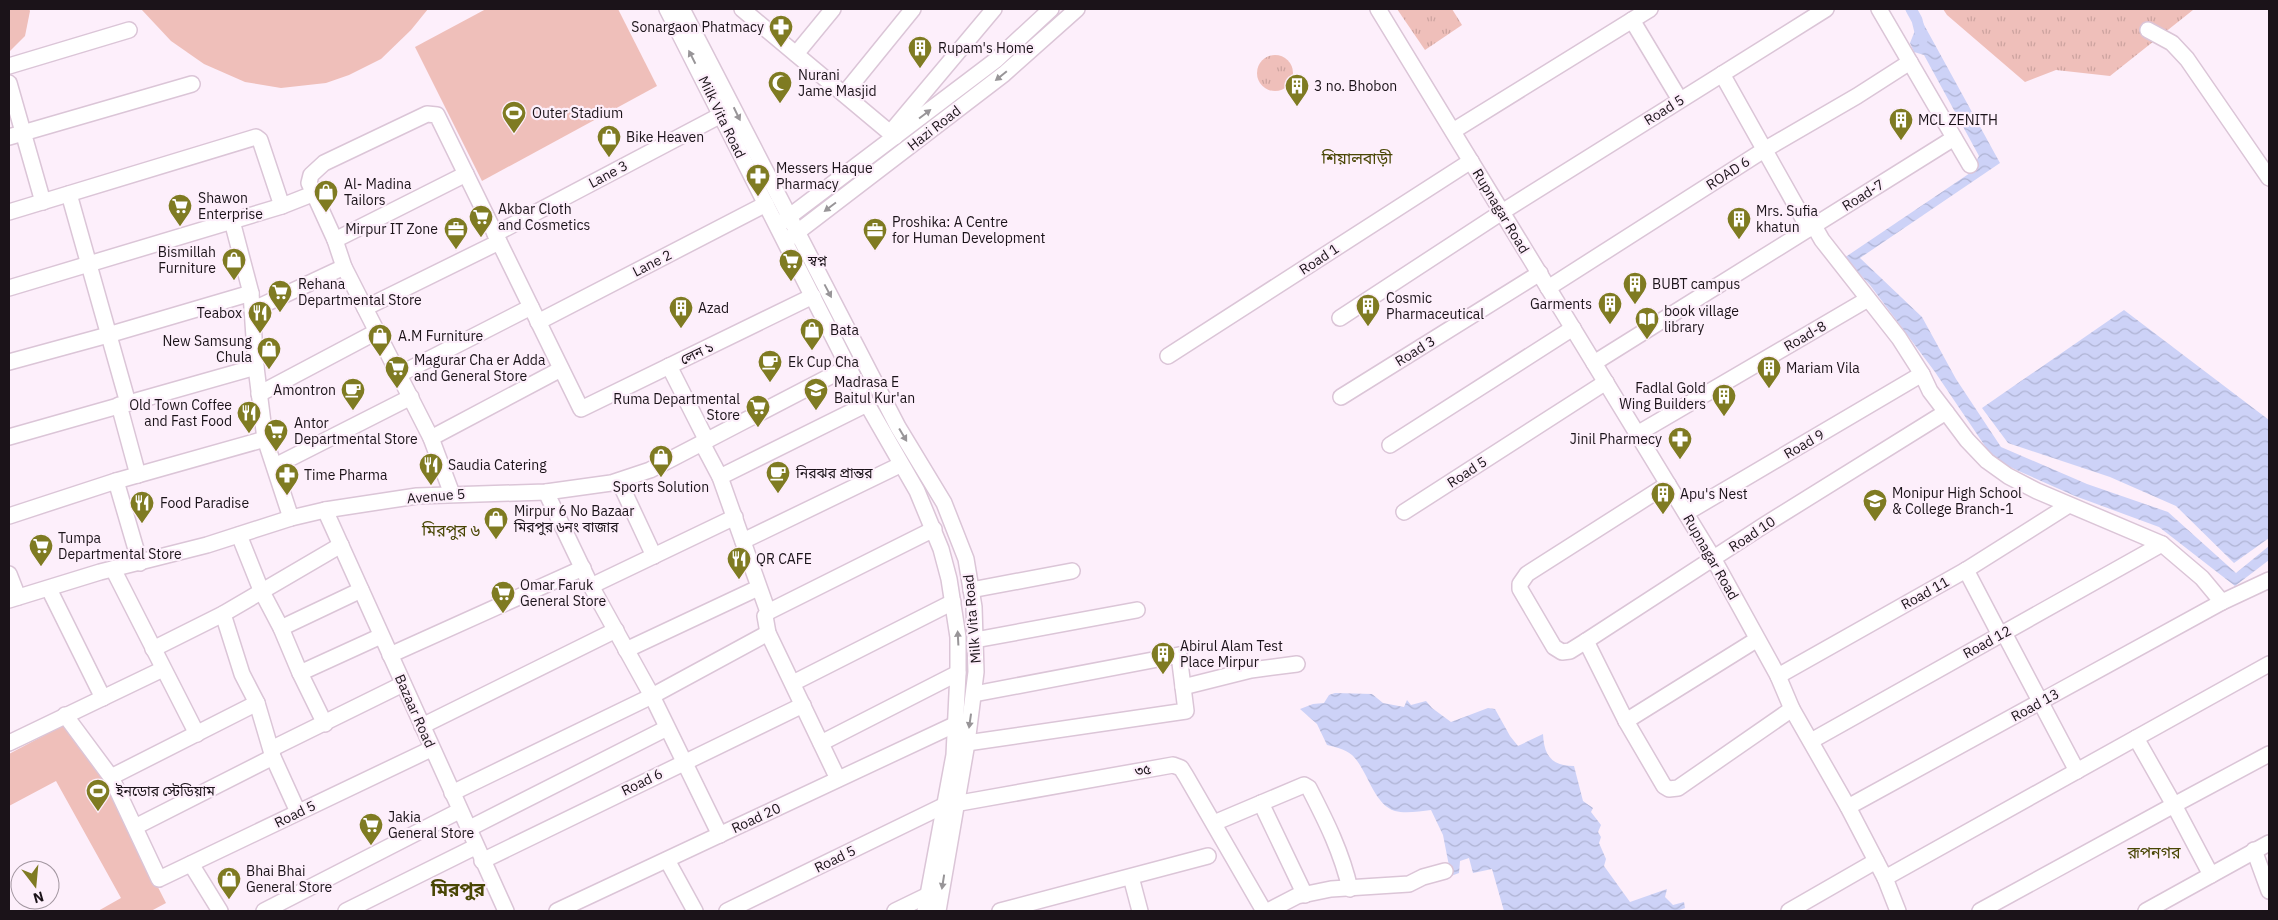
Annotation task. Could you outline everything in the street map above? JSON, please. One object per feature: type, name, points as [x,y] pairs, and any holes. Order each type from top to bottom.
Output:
[{"type":"street","name":"Milk Vita Road","points":[[667,9],[766,204],[783,221]]},
{"type":"street","name":"Milk Vita Road","points":[[682,9],[711,62],[783,221],[898,427],[944,503],[966,559],[971,590],[975,640],[976,672],[974,694],[967,743],[950,804],[925,911]]},
{"type":"street","points":[[796,54],[833,9]]},
{"type":"street","points":[[844,94],[913,9]]},
{"type":"street","points":[[747,10],[796,54],[893,135],[994,9]]},
{"type":"street","name":"Hazi Road","points":[[783,221],[893,135],[996,60],[1051,9]]},
{"type":"street","name":"Rupnagar Road","points":[[1378,9],[1713,558],[1756,640],[1778,676],[1792,709],[1848,807],[1885,878],[1898,911]]},
{"type":"street","points":[[1453,131],[1650,9]]},
{"type":"street","name":"Road 5","points":[[1340,318],[1502,212],[1826,9]]},
{"type":"street","points":[[1879,9],[1970,165]]},
{"type":"street","name":"Hazi Road","points":[[791,236],[1004,74],[1067,12]]},
{"type":"street","points":[[1632,20],[1680,100]]},
{"type":"street","points":[[9,66],[129,30]]},
{"type":"street","points":[[2148,30],[2172,43],[2187,59],[2269,178]]},
{"type":"street","name":"ROAD 6","points":[[1548,288],[1764,150],[1857,96],[1910,62]]},
{"type":"street","points":[[1722,74],[1764,150],[1811,227],[1899,338],[1922,374],[1930,391],[1967,440],[1987,461],[2008,476],[2069,505],[2162,544],[2202,578],[2222,602]]},
{"type":"street","points":[[9,83],[16,135],[43,202]]},
{"type":"street","points":[[16,135],[192,84]]},
{"type":"street","points":[[430,438],[561,369],[437,115],[427,114],[324,163],[311,175],[309,183],[335,240],[344,267],[376,332],[400,374],[430,438],[452,494]]},
{"type":"street","name":"Lane 3","points":[[365,308],[497,238],[721,114]]},
{"type":"street","points":[[9,212],[256,137],[260,140],[282,206]]},
{"type":"street","name":"Road-7","points":[[1594,363],[1954,138]]},
{"type":"street","name":"Road 1","points":[[1168,356],[1471,161]]},
{"type":"street","points":[[335,240],[466,174]]},
{"type":"street","points":[[9,288],[282,206],[315,193]]},
{"type":"street","points":[[68,194],[108,335],[138,475]]},
{"type":"street","name":"Lane 2","points":[[538,322],[766,204]]},
{"type":"street","points":[[232,221],[251,293],[256,367],[264,439],[292,518]]},
{"type":"street","name":"Milk Vita Road","points":[[791,236],[813,296],[848,367],[900,465],[917,491],[934,529],[947,572],[958,637],[958,673],[950,804],[938,911]]},
{"type":"street","points":[[252,310],[344,267]]},
{"type":"street","name":"Road 3","points":[[1341,398],[1540,274]]},
{"type":"street","points":[[9,362],[251,293]]},
{"type":"street","name":"লেন ১","points":[[561,369],[581,409],[813,296]]},
{"type":"street","name":"Road-8","points":[[1637,434],[1868,299]]},
{"type":"street","points":[[400,374],[531,307]]},
{"type":"street","points":[[1390,445],[1573,328]]},
{"type":"street","points":[[259,394],[376,332]]},
{"type":"street","points":[[669,366],[720,477],[768,612]]},
{"type":"street","points":[[9,437],[256,367]]},
{"type":"street","name":"Avenue 5","points":[[13,599],[325,510],[418,496],[546,492],[619,481],[650,470],[848,367]]},
{"type":"street","name":"Road 9","points":[[1686,513],[1922,374]]},
{"type":"street","name":"Road 5","points":[[1404,512],[1606,382]]},
{"type":"street","points":[[275,466],[411,397]]},
{"type":"street","points":[[720,477],[867,404]]},
{"type":"street","name":"Road 10","points":[[1668,484],[1527,574],[1520,584],[1520,589],[1554,647],[1562,652],[1570,651],[1713,558],[1946,412]]},
{"type":"street","points":[[9,516],[138,475],[264,439]]},
{"type":"street","points":[[743,541],[900,465]]},
{"type":"street","points":[[619,481],[654,556]]},
{"type":"street","points":[[116,482],[140,563]]},
{"type":"street","points":[[546,492],[591,586],[652,696],[720,835]]},
{"type":"street","name":"Road 11","points":[[1778,676],[1966,570],[2069,505]]},
{"type":"street","name":"Bazaar Road","points":[[325,510],[475,847],[506,911]]},
{"type":"street","points":[[591,586],[735,517]]},
{"type":"street","points":[[838,779],[768,633],[765,616],[768,612],[934,529]]},
{"type":"street","points":[[239,535],[261,590],[281,628],[325,724]]},
{"type":"street","name":"Road 12","points":[[1811,741],[2162,544]]},
{"type":"street","points":[[153,649],[223,614],[261,590],[341,545]]},
{"type":"street","points":[[390,655],[583,568]]},
{"type":"street","points":[[113,569],[197,734]]},
{"type":"street","points":[[1966,570],[2077,770]]},
{"type":"street","points":[[971,590],[1072,571]]},
{"type":"street","points":[[9,574],[13,599]]},
{"type":"street","name":"Road 13","points":[[1848,807],[2222,602],[2269,580]]},
{"type":"street","points":[[626,650],[758,588]]},
{"type":"street","points":[[49,589],[103,698]]},
{"type":"street","points":[[281,628],[361,590]]},
{"type":"street","points":[[793,684],[953,602]]},
{"type":"street","points":[[975,640],[1138,610]]},
{"type":"street","points":[[223,614],[242,674],[257,703],[272,753],[298,812]]},
{"type":"street","points":[[422,726],[616,630]]},
{"type":"street","points":[[452,793],[652,696],[768,633]]},
{"type":"street","points":[[300,673],[381,636]]},
{"type":"street","points":[[1626,722],[1756,640]]},
{"type":"street","points":[[1586,641],[1626,722],[1664,786],[1669,789],[1678,788],[1792,709]]},
{"type":"street","points":[[967,743],[1186,711],[1179,655],[974,694]]},
{"type":"street","points":[[1183,687],[1250,670],[1297,664]]},
{"type":"street","points":[[1885,878],[2269,664]]},
{"type":"street","points":[[9,743],[164,669]]},
{"type":"street","points":[[821,743],[958,673]]},
{"type":"street","points":[[65,715],[111,777],[135,827],[402,684]]},
{"type":"street","points":[[111,777],[257,703]]},
{"type":"street","name":"Road 6","points":[[482,861],[803,704]]},
{"type":"street","name":"Road 20","points":[[557,911],[954,725]]},
{"type":"street","points":[[468,829],[668,728]]},
{"type":"street","points":[[2136,738],[2211,875]]},
{"type":"street","name":"Road 5","points":[[135,827],[159,879],[431,749]]},
{"type":"street","points":[[1980,911],[2174,805],[2217,784],[2269,754]]},
{"type":"street","name":"৩৫","points":[[950,804],[1173,765],[1181,768],[1264,911]]},
{"type":"street","points":[[1214,823],[1304,785],[1309,788],[1344,862],[1350,889]]},
{"type":"street","points":[[1261,803],[1305,895]]},
{"type":"street","name":"Road 5","points":[[728,911],[950,804]]},
{"type":"street","points":[[264,911],[459,811]]},
{"type":"street","points":[[2146,911],[2269,842]]},
{"type":"street","points":[[346,911],[475,847]]},
{"type":"street","points":[[2254,850],[2269,891]]},
{"type":"street","points":[[1000,911],[1032,907],[1208,856]]},
{"type":"street","points":[[667,860],[695,911]]},
{"type":"street","points":[[1788,911],[1876,861]]},
{"type":"street","points":[[191,864],[220,911]]},
{"type":"street","points":[[1268,911],[1297,896],[1331,889],[1409,884],[1423,877],[1445,871]]},
{"type":"street","points":[[1131,877],[1140,911]]},
{"type":"street","points":[[895,911],[928,895]]},
{"type":"green space","points":[[9,9],[29,9],[30,11],[25,36],[9,52]]},
{"type":"green space","points":[[141,9],[428,9],[411,30],[381,59],[349,75],[326,83],[281,88],[245,82],[204,64],[171,41]]},
{"type":"green space","name":"Outer Stadium","points":[[486,9],[618,9],[657,86],[482,181],[415,47]]},
{"type":"green space","points":[[1397,9],[1452,9],[1462,25],[1425,50]]},
{"type":"green space","points":[[1943,9],[2193,10],[2110,76],[2056,70],[2025,82],[1947,15]]},
{"type":"green space","points":[[1275,55],[1288,60],[1293,73],[1288,86],[1275,91],[1262,86],[1257,73],[1262,60]]},
{"type":"green space","name":"ইনডোর স্টেডিয়াম","points":[[73,720],[166,903],[151,911],[98,911],[121,898],[56,781],[9,806],[9,754]]},
{"type":"water","points":[[1923,23],[2000,163],[1860,258],[1922,317],[1956,379],[2001,447],[2087,484],[2168,512],[2236,573],[2269,546],[2269,560],[2235,586],[2159,527],[2075,496],[2003,464],[1989,452],[1935,372],[1870,285],[1844,258],[1970,173],[1979,156],[1924,55],[1914,52],[1910,43],[1916,28]]},
{"type":"water","points":[[2124,310],[2269,420],[2269,538],[2234,563],[2176,506],[2110,477],[2008,443],[1982,408]]},
{"type":"water","points":[[1335,693],[1372,694],[1383,703],[1404,707],[1407,700],[1411,705],[1426,701],[1432,708],[1451,722],[1488,708],[1495,709],[1510,736],[1518,746],[1543,734],[1547,754],[1555,762],[1566,766],[1574,766],[1583,801],[1593,808],[1591,812],[1601,825],[1598,832],[1601,837],[1599,843],[1606,859],[1604,866],[1630,902],[1667,889],[1665,897],[1673,905],[1684,902],[1685,908],[1677,911],[1504,911],[1492,869],[1473,873],[1469,858],[1460,861],[1459,873],[1451,876],[1443,835],[1431,810],[1404,812],[1395,811],[1387,807],[1376,794],[1358,761],[1343,750],[1327,745],[1317,724],[1300,709],[1313,704],[1324,703],[1329,695]]},
{"type":"waterway","points":[[1911,9],[1917,20],[1922,40]]},
{"type":"place","name":"Sonargaon Phatmacy","points":[[781,48]]},
{"type":"place","name":"Rupam's Home","points":[[920,69]]},
{"type":"place","name":"Nurani Jame Masjid","points":[[780,104]]},
{"type":"place","name":"3 no. Bhobon","points":[[1297,107]]},
{"type":"place","name":"Outer Stadium","points":[[514,134]]},
{"type":"place","name":"MCL ZENITH","points":[[1901,141]]},
{"type":"place","name":"Bike Heaven","points":[[609,158]]},
{"type":"place","name":"Messers Haque Pharmacy","points":[[758,197]]},
{"type":"place","name":"Al- Madina Tailors","points":[[326,213]]},
{"type":"place","name":"Shawon Enterprise","points":[[180,227]]},
{"type":"place","name":"Akbar Cloth and Cosmetics","points":[[481,238]]},
{"type":"place","name":"Mrs. Sufia khatun","points":[[1739,240]]},
{"type":"place","name":"Mirpur IT Zone","points":[[456,250]]},
{"type":"place","name":"Proshika: A Centre for Human Development","points":[[875,251]]},
{"type":"place","name":"Bismillah Furniture","points":[[234,281]]},
{"type":"place","name":"স্বপ্ন","points":[[791,282]]},
{"type":"place","name":"BUBT campus","points":[[1635,305]]},
{"type":"place","name":"Rehana Departmental Store","points":[[280,313]]},
{"type":"place","name":"Garments","points":[[1610,325]]},
{"type":"place","name":"Cosmic Pharmaceutical","points":[[1368,327]]},
{"type":"place","name":"Azad","points":[[681,329]]},
{"type":"place","name":"Teabox","points":[[260,334]]},
{"type":"place","name":"book village library","points":[[1647,340]]},
{"type":"place","name":"Bata","points":[[812,351]]},
{"type":"place","name":"A.M Furniture","points":[[380,357]]},
{"type":"place","name":"New Samsung Chula","points":[[269,370]]},
{"type":"place","name":"Ek Cup Cha","points":[[770,383]]},
{"type":"place","name":"Magurar Cha er Adda and General Store","points":[[397,389]]},
{"type":"place","name":"Mariam Vila","points":[[1769,389]]},
{"type":"place","name":"Amontron","points":[[353,411]]},
{"type":"place","name":"Madrasa E Baitul Kur'an","points":[[816,411]]},
{"type":"place","name":"Fadlal Gold Wing Builders","points":[[1724,417]]},
{"type":"place","name":"Ruma Departmental Store","points":[[758,428]]},
{"type":"place","name":"Old Town Coffee and Fast Food","points":[[249,434]]},
{"type":"place","name":"Antor Departmental Store","points":[[276,452]]},
{"type":"place","name":"Jinil Pharmecy","points":[[1680,460]]},
{"type":"place","name":"Sports Solution","points":[[661,478]]},
{"type":"place","name":"Saudia Catering","points":[[431,486]]},
{"type":"place","name":"নিরঝর প্রান্তর","points":[[778,494]]},
{"type":"place","name":"Time Pharma","points":[[287,496]]},
{"type":"place","name":"Apu's Nest","points":[[1663,515]]},
{"type":"place","name":"Monipur High School & College Branch-1","points":[[1875,522]]},
{"type":"place","name":"Food Paradise","points":[[142,524]]},
{"type":"place","name":"Mirpur 6 No Bazaar মিরপুর ৬নং বাজার","points":[[496,540]]},
{"type":"place","name":"Tumpa Departmental Store","points":[[41,567]]},
{"type":"place","name":"QR CAFE","points":[[739,580]]},
{"type":"place","name":"Omar Faruk General Store","points":[[503,614]]},
{"type":"place","name":"Abirul Alam Test Place Mirpur","points":[[1163,675]]},
{"type":"place","name":"ইনডোর স্টেডিয়াম","points":[[98,812]]},
{"type":"place","name":"Jakia General Store","points":[[371,846]]},
{"type":"place","name":"Bhai Bhai General Store","points":[[229,900]]},
{"type":"district","name":"শিয়ালবাড়ী","points":[[1357,158]]},
{"type":"district","name":"মিরপুর ৬","points":[[451,530]]},
{"type":"district","name":"রূপনগর","points":[[2154,852]]},
{"type":"district","name":"মিরপুর","points":[[458,889]]}]
